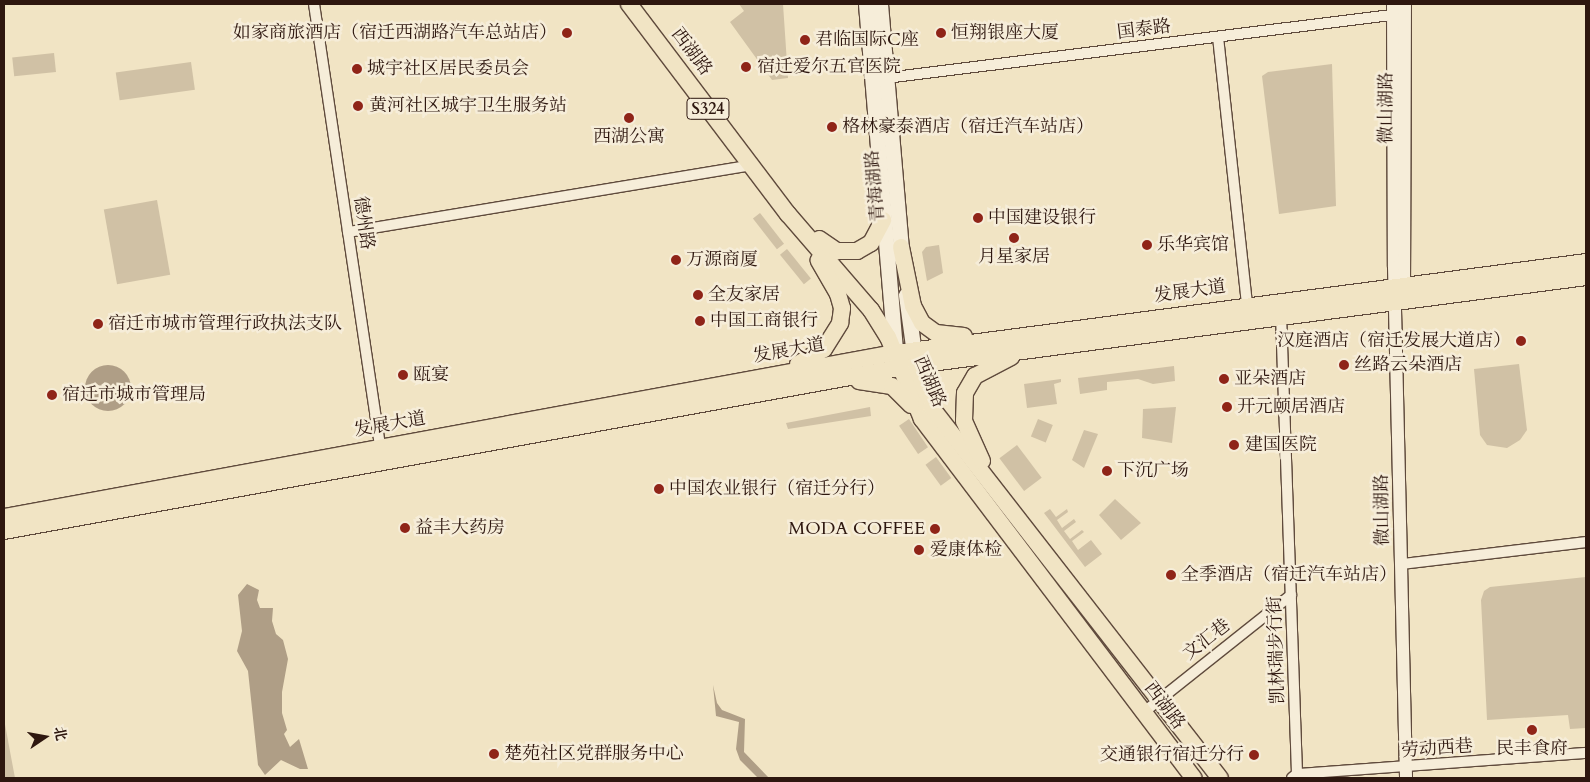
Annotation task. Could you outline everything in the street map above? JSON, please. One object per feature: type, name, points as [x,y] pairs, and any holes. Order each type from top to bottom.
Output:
[{"type":"main road","name":"西湖路","points":[[629,4],[788,214],[871,310],[906,359],[931,407],[1220,778]]},
{"type":"main road","name":"青海湖路","points":[[866,4],[883,220],[906,359]]},
{"type":"main road","name":"青海湖路","points":[[880,4],[900,247],[906,359]]},
{"type":"main road","points":[[788,214],[831,249],[844,252],[871,244],[883,220]]},
{"type":"main road","points":[[743,379],[812,357],[833,338],[840,323],[842,308],[838,294],[788,214]]},
{"type":"main road","points":[[900,247],[913,306],[922,323],[932,332],[959,336],[1031,341]]},
{"type":"main road","name":"发展大道","points":[[1031,341],[1281,315],[1399,290],[1586,262]]},
{"type":"main road","name":"发展大道","points":[[4,517],[743,379],[1031,341],[1247,304],[1399,290],[1586,277]]},
{"type":"main road","points":[[1004,501],[969,434],[963,400],[976,376],[1031,341]]},
{"type":"main road","name":"西湖路","points":[[906,359],[922,418],[1194,778]]},
{"type":"main road","name":"发展大道","points":[[4,531],[846,379],[906,359]]},
{"type":"main road","points":[[846,379],[892,386],[901,391],[922,418]]},
{"type":"street","name":"德州路","points":[[314,4],[380,447]]},
{"type":"street","name":"国泰路","points":[[886,78],[1218,37],[1399,9]]},
{"type":"street","name":"微山湖路","points":[[1399,9],[1399,290],[1406,773]]},
{"type":"street","points":[[1218,37],[1247,304]]},
{"type":"street","points":[[348,232],[751,165]]},
{"type":"street","name":"凯林瑞步行街","points":[[1281,315],[1295,776]]},
{"type":"street","points":[[1402,564],[1586,542]]},
{"type":"street","name":"文汇巷","points":[[1144,712],[1291,595]]},
{"type":"street","name":"劳动西巷","points":[[1295,776],[1406,773],[1586,754]]},
{"type":"shaded area","points":[[739,4],[783,4],[788,78],[772,80],[730,22],[744,11]]},
{"type":"shaded area","points":[[54,53],[56,72],[14,76],[12,57]]},
{"type":"shaded area","points":[[191,62],[195,90],[120,100],[116,73]]},
{"type":"shaded area","points":[[1332,64],[1336,206],[1279,214],[1262,76],[1268,72]]},
{"type":"shaded area","points":[[157,200],[170,275],[117,284],[104,209]]},
{"type":"shaded area","points":[[760,213],[784,244],[777,249],[753,219]]},
{"type":"shaded area","points":[[939,245],[943,273],[927,281],[922,252],[926,247]]},
{"type":"shaded area","points":[[787,249],[811,279],[804,284],[780,255]]},
{"type":"shaded area","points":[[1519,364],[1527,430],[1520,440],[1507,448],[1487,445],[1480,435],[1474,369]]},
{"type":"shaded area","points":[[103,365],[113,365],[127,375],[131,388],[127,401],[121,407],[113,411],[103,411],[89,401],[85,393],[85,383],[95,369]]},
{"type":"shaded area","points":[[1174,366],[1175,381],[1153,384],[1138,379],[1107,382],[1107,390],[1080,394],[1078,378]]},
{"type":"shaded area","points":[[1061,379],[1061,382],[1054,384],[1057,404],[1027,408],[1024,384]]},
{"type":"shaded area","points":[[870,407],[871,416],[788,429],[786,423]]},
{"type":"shaded area","points":[[1176,407],[1172,443],[1142,438],[1143,409]]},
{"type":"shaded area","points":[[909,419],[928,447],[918,454],[899,426]]},
{"type":"shaded area","points":[[1038,419],[1053,425],[1046,443],[1031,437]]},
{"type":"shaded area","points":[[1084,430],[1098,434],[1084,468],[1072,460]]},
{"type":"shaded area","points":[[1017,445],[1042,478],[1024,491],[999,458]]},
{"type":"shaded area","points":[[936,457],[951,478],[941,486],[925,465]]},
{"type":"shaded area","points":[[1115,499],[1141,523],[1121,540],[1099,515]]},
{"type":"shaded area","points":[[1050,509],[1056,517],[1067,509],[1068,512],[1057,520],[1062,528],[1074,519],[1076,522],[1064,531],[1070,539],[1082,530],[1084,532],[1072,541],[1078,550],[1091,540],[1102,554],[1085,567],[1044,513]]},
{"type":"shaded area","points":[[1586,577],[1586,728],[1570,729],[1568,715],[1487,720],[1481,600],[1484,591],[1490,587]]},
{"type":"shaded area","points":[[247,584],[259,590],[257,600],[260,608],[273,608],[272,621],[276,634],[283,640],[288,659],[282,692],[282,713],[287,730],[284,734],[290,747],[299,739],[308,769],[300,769],[281,760],[265,775],[258,765],[248,671],[237,651],[242,631],[238,595]]},
{"type":"shaded area","points":[[713,685],[717,703],[722,710],[745,719],[744,752],[769,778],[758,778],[740,760],[736,749],[739,722],[716,716]]},
{"type":"shaded area","points":[[4,719],[15,778],[4,778]]},
{"type":"place","name":"如家商旅酒店（宿迁西湖路汽车总站店）","points":[[567,33]]},
{"type":"place","name":"恒翔银座大厦","points":[[941,33]]},
{"type":"place","name":"君临国际C座","points":[[805,40]]},
{"type":"place","name":"宿迁爱尔五官医院","points":[[746,67]]},
{"type":"place","name":"城宇社区居民委员会","points":[[357,69]]},
{"type":"place","name":"黄河社区城宇卫生服务站","points":[[358,106]]},
{"type":"place","name":"西湖公寓","points":[[629,118]]},
{"type":"place","name":"格林豪泰酒店（宿迁汽车站店）","points":[[832,127]]},
{"type":"place","name":"中国建设银行","points":[[978,218]]},
{"type":"place","name":"月星家居","points":[[1014,238]]},
{"type":"place","name":"乐华宾馆","points":[[1147,245]]},
{"type":"place","name":"万源商厦","points":[[676,260]]},
{"type":"place","name":"全友家居","points":[[698,295]]},
{"type":"place","name":"中国工商银行","points":[[700,321]]},
{"type":"place","name":"宿迁市城市管理行政执法支队","points":[[98,324]]},
{"type":"place","name":"汉庭酒店（宿迁发展大道店）","points":[[1521,341]]},
{"type":"place","name":"丝路云朵酒店","points":[[1344,365]]},
{"type":"place","name":"瓯宴","points":[[403,375]]},
{"type":"place","name":"亚朵酒店","points":[[1224,379]]},
{"type":"place","name":"宿迁市城市管理局","points":[[52,395]]},
{"type":"place","name":"开元颐居酒店","points":[[1227,407]]},
{"type":"place","name":"建国医院","points":[[1234,445]]},
{"type":"place","name":"下沉广场","points":[[1107,471]]},
{"type":"place","name":"中国农业银行（宿迁分行）","points":[[659,489]]},
{"type":"place","name":"益丰大药房","points":[[405,528]]},
{"type":"place","name":"MODA COFFEE","points":[[935,529]]},
{"type":"place","name":"爱康体检","points":[[919,550]]},
{"type":"place","name":"全季酒店（宿迁汽车站店）","points":[[1171,575]]},
{"type":"place","name":"民丰食府","points":[[1532,730]]},
{"type":"place","name":"楚苑社区党群服务中心","points":[[494,754]]},
{"type":"place","name":"交通银行宿迁分行","points":[[1254,755]]}]
